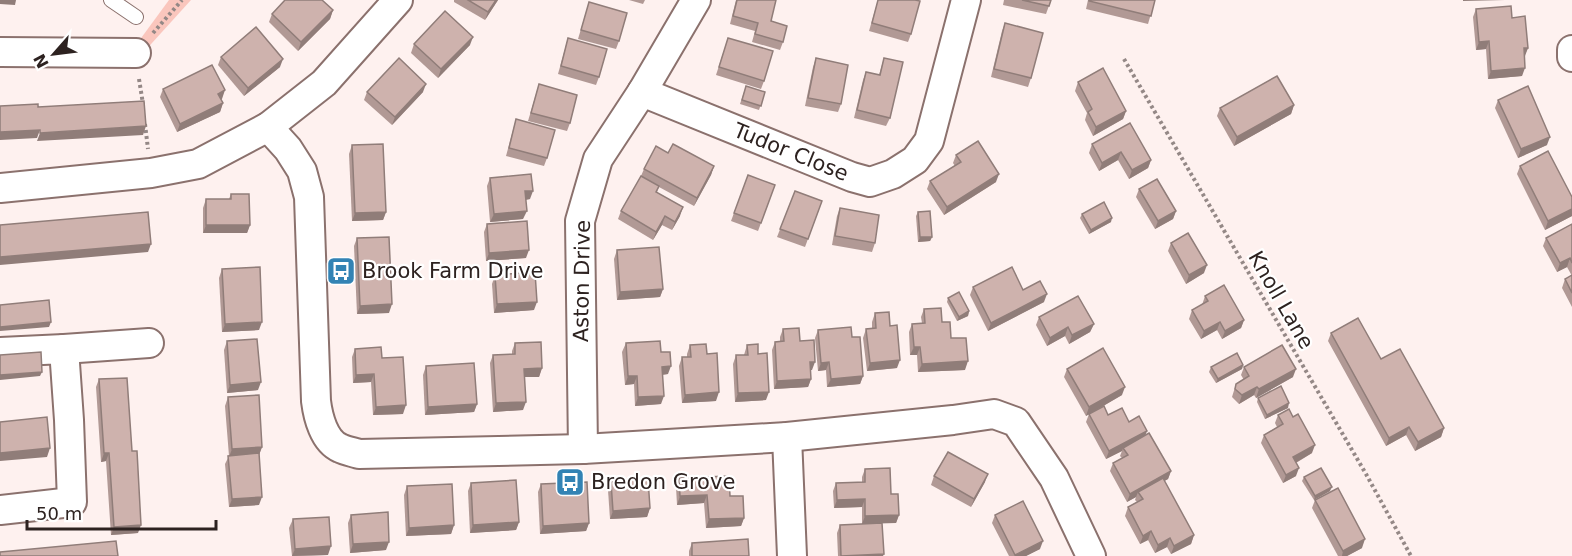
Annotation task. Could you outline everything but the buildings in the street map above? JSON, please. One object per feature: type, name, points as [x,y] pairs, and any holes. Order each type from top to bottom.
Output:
[{"type":"street","points":[[0,188],[151,173],[198,164],[268,127],[324,83],[398,0]]},
{"type":"street","name":"Aston Drive","points":[[583,449],[580,221],[598,159],[642,92],[696,0]]},
{"type":"street","name":"Tudor Close","points":[[642,92],[852,177],[870,182],[893,174],[915,160],[929,141],[966,0]]},
{"type":"street","points":[[1572,50],[1572,57]]},
{"type":"street","points":[[0,52],[136,53]]},
{"type":"street","points":[[268,127],[288,149],[302,171],[309,197],[316,401],[319,420],[326,434],[338,448],[359,454],[583,449],[787,437],[994,414],[1016,422],[1054,478],[1091,556]]},
{"type":"street","points":[[0,352],[148,343]]},
{"type":"street","points":[[0,510],[72,502],[64,349]]},
{"type":"street","points":[[787,437],[792,556]]},
{"type":"lane","points":[[111,0],[136,17]]},
{"type":"path","points":[[143,108],[136,53],[182,0]]},
{"type":"path","name":"Knoll Lane","points":[[1124,59],[1412,556]]},
{"type":"path","points":[[144,119],[151,173]]},
{"type":"shaded area","points":[[169,0],[191,0],[142,54],[136,45]]},
{"type":"place","name":"Brook Farm Drive","points":[[341,271]]},
{"type":"place","name":"Bredon Grove","points":[[570,482]]}]
